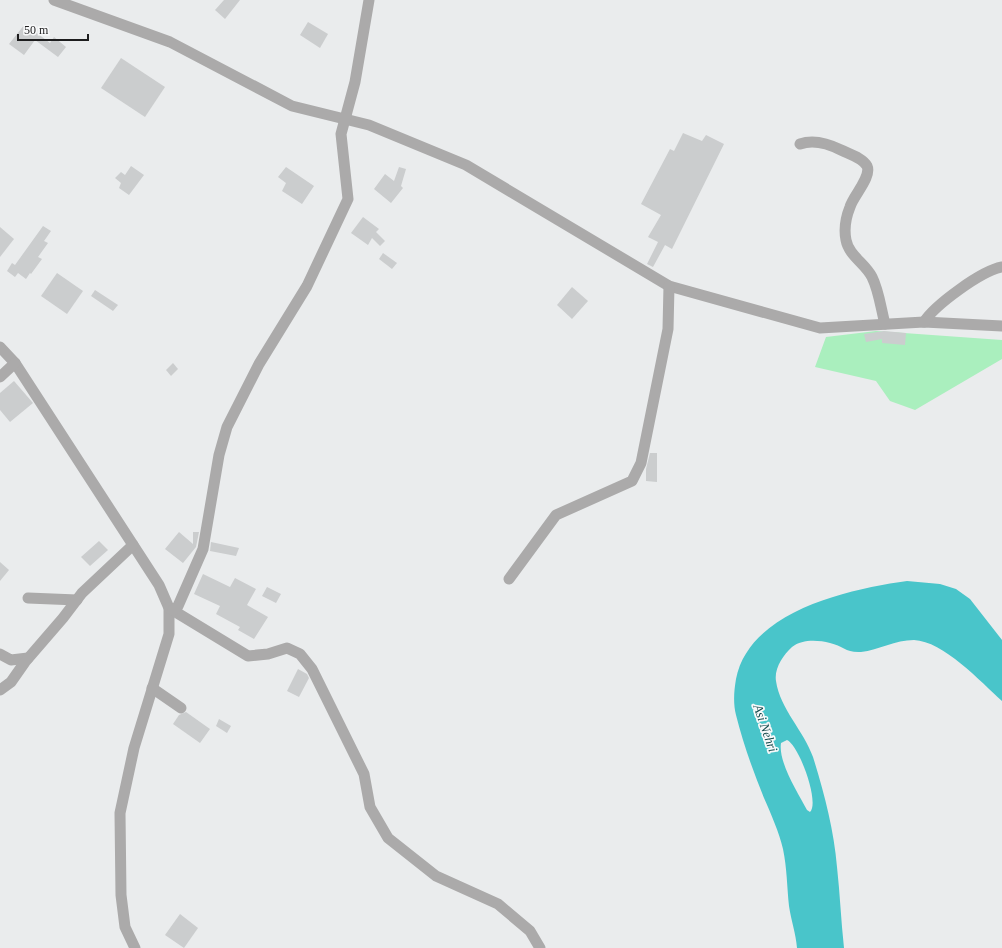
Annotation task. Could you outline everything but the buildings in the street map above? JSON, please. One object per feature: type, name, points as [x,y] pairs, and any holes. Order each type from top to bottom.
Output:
[{"type":"street","points":[[54,0],[170,42],[292,106],[369,125],[466,164],[669,286],[820,328],[924,322],[1002,326]]},
{"type":"street","points":[[171,609],[178,606],[203,549],[219,455],[226,428],[259,364],[306,286],[348,199],[341,134],[344,118],[355,82],[365,1]]},
{"type":"street","points":[[800,144],[818,142],[830,145],[862,161],[867,166],[868,172],[866,179],[856,193],[850,207],[845,237],[847,247],[852,255],[867,270],[873,279],[885,324]]},
{"type":"street","points":[[924,322],[939,304],[987,272],[1002,268]]},
{"type":"street","points":[[509,580],[556,516],[632,482],[641,463],[668,329],[669,286]]},
{"type":"street","points":[[0,346],[15,363],[159,585],[171,609],[169,634],[134,748],[120,813],[121,895],[125,927],[135,948]]},
{"type":"street","points":[[0,377],[15,363]]},
{"type":"street","points":[[0,690],[11,682],[28,658],[97,577],[133,545]]},
{"type":"street","points":[[28,598],[77,600]]},
{"type":"street","points":[[171,609],[248,656],[287,648],[300,654],[312,669],[364,774],[370,807],[388,838],[436,876],[498,904],[530,931],[540,948]]},
{"type":"street","points":[[0,654],[12,660],[28,658]]},
{"type":"street","points":[[152,688],[180,708]]},
{"type":"green space","points":[[876,331],[1002,340],[1002,359],[915,410],[890,401],[876,381],[815,367],[826,337]]},
{"type":"water","name":"Asi Nehri","points":[[907,581],[940,584],[956,589],[970,599],[1002,640],[1002,701],[961,664],[937,647],[925,642],[907,640],[868,651],[856,652],[830,643],[805,641],[796,644],[785,654],[776,672],[778,691],[782,701],[809,747],[825,797],[836,853],[844,948],[797,948],[789,906],[783,849],[752,767],[739,725],[734,702],[736,679],[745,656],[760,636],[781,620],[805,608],[831,598],[858,590]],"holes":[[[787,740],[792,744],[807,774],[812,798],[812,807],[810,812],[807,810],[794,786],[783,759],[781,743]]]}]
